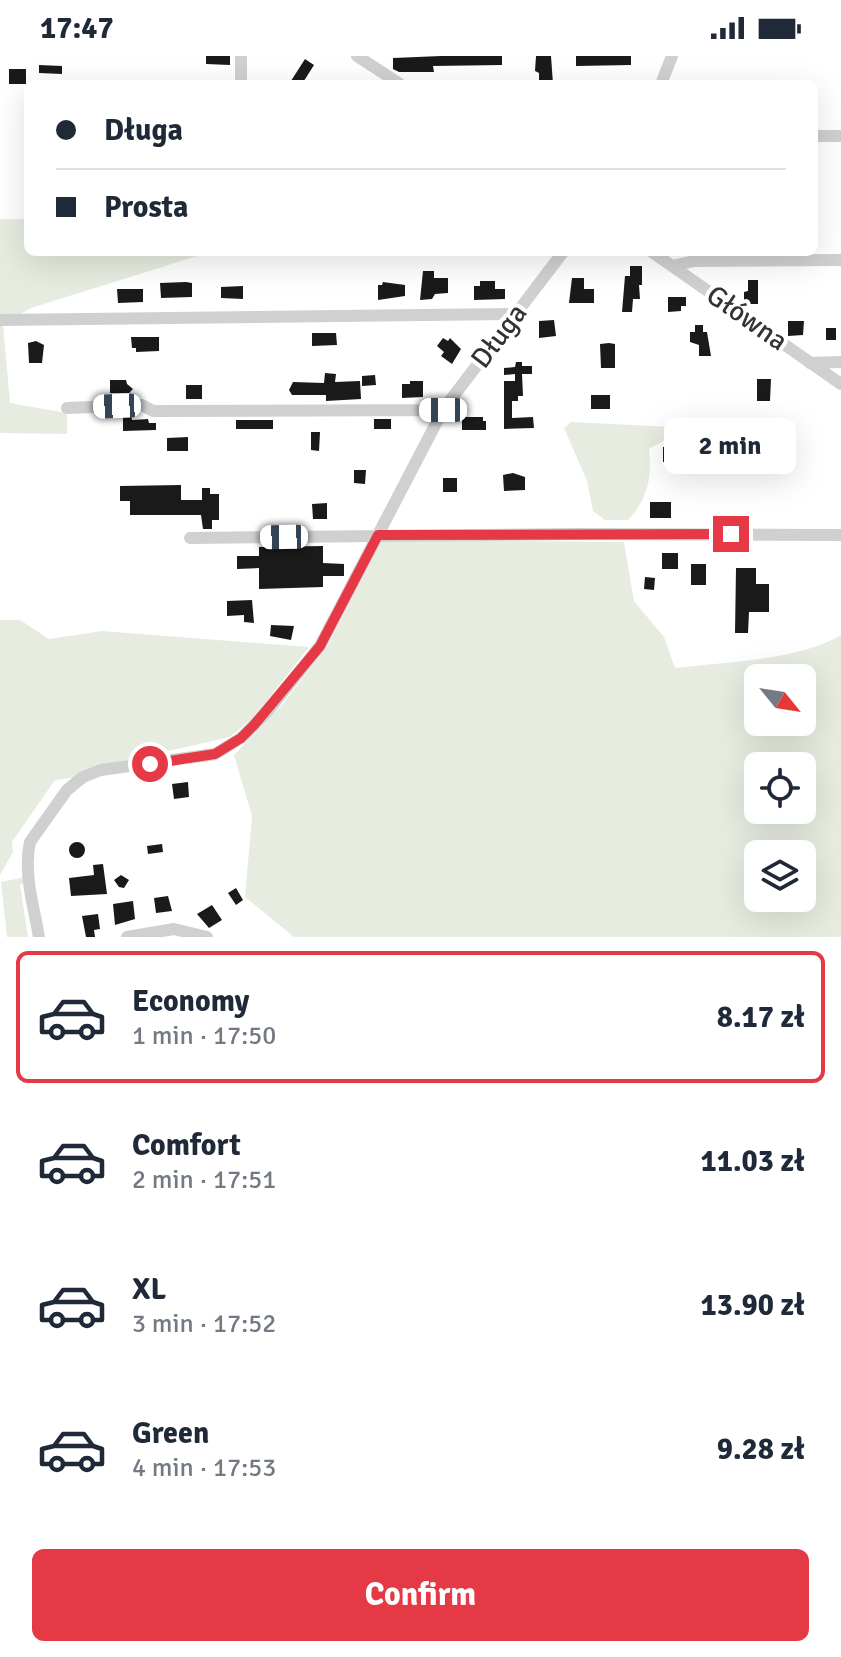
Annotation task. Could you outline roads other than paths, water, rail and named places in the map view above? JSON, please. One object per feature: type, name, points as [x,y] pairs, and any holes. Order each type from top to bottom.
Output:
[{"type":"street","points":[[241,56],[241,80]]},
{"type":"street","points":[[357,56],[394,80]]},
{"type":"street","points":[[663,80],[672,56]]},
{"type":"street","points":[[818,136],[841,136]]},
{"type":"street","name":"Długa","points":[[39,937],[28,873],[28,852],[30,842],[67,790],[83,777],[101,770],[215,754],[241,738],[267,712],[320,646],[443,410],[560,256]]},
{"type":"street","name":"Główna","points":[[658,256],[841,384]]},
{"type":"street","points":[[672,266],[694,261],[841,260]]},
{"type":"street","points":[[0,320],[516,314]]},
{"type":"street","points":[[810,363],[841,362]]},
{"type":"street","points":[[67,408],[142,405],[153,411],[443,410]]},
{"type":"street","points":[[190,538],[841,535]]},
{"type":"street","points":[[127,937],[174,929],[207,937]]}]
